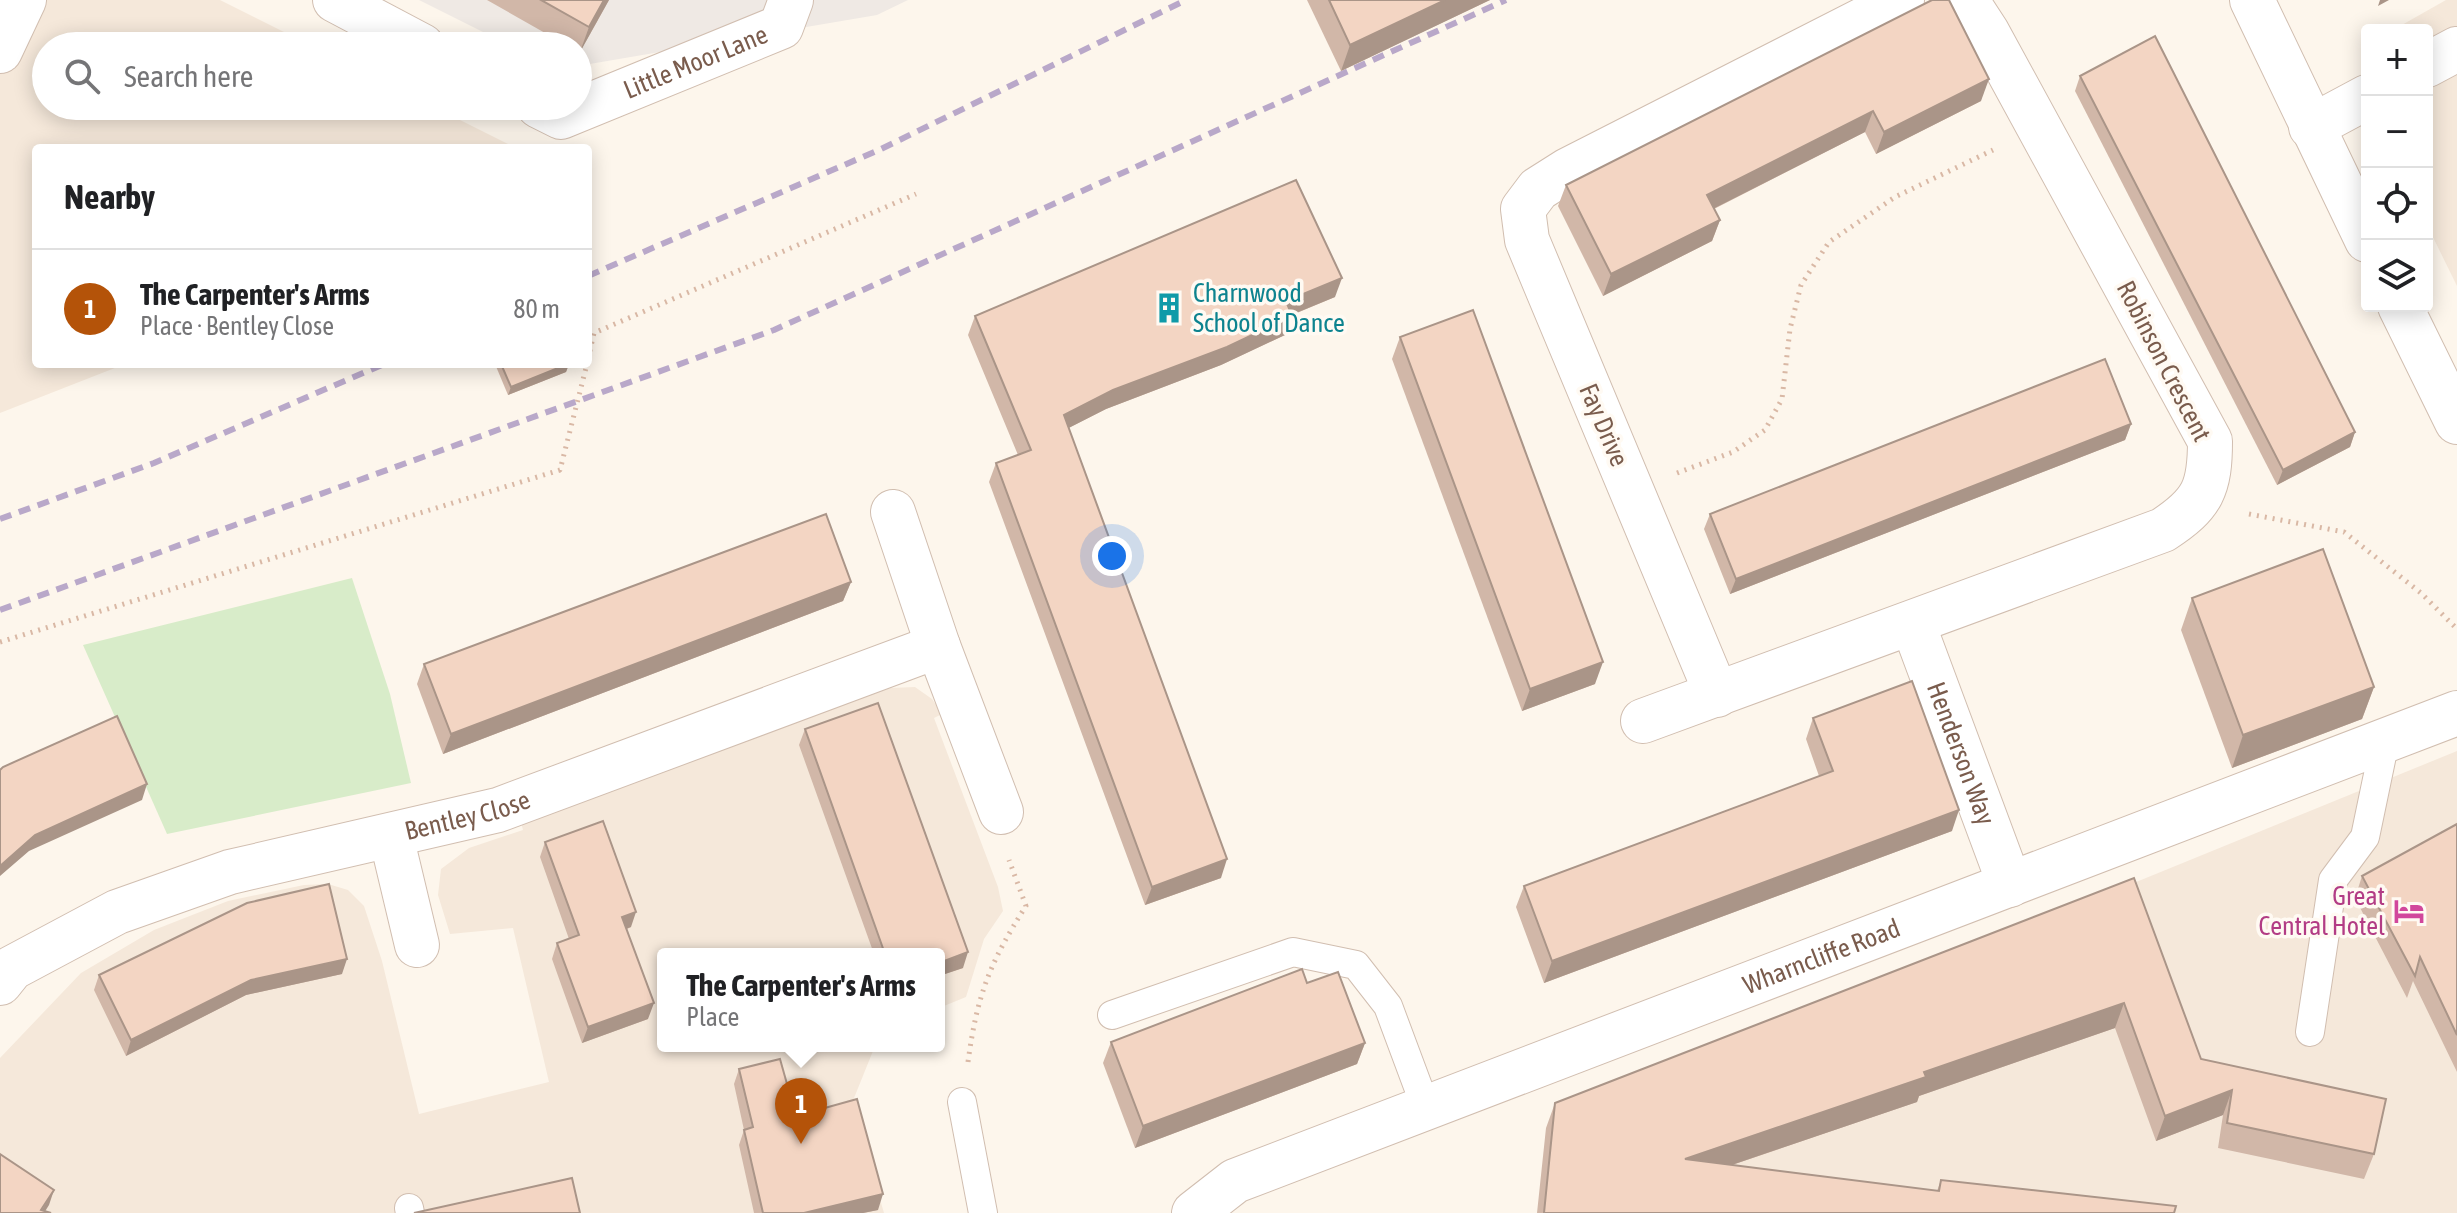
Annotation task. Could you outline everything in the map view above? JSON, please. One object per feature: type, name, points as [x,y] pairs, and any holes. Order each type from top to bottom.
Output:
[{"type":"street","points":[[0,51],[24,0]]},
{"type":"street","points":[[335,0],[396,32]]},
{"type":"street","name":"Little Moor Lane","points":[[592,104],[781,27],[791,0]]},
{"type":"street","name":"Fay Drive","points":[[1717,695],[1527,240],[1523,209],[1538,189],[1568,170],[1902,0]]},
{"type":"street","name":"Robinson Crescent","points":[[1913,624],[2163,530],[2192,511],[2210,477],[2210,441],[2039,126],[1970,6],[1958,0]]},
{"type":"street","points":[[2252,0],[2361,228]]},
{"type":"street","points":[[2433,62],[2457,49]]},
{"type":"street","points":[[2311,127],[2361,100]]},
{"type":"street","points":[[2403,312],[2457,422]]},
{"type":"street","points":[[893,512],[938,646],[1001,812]]},
{"type":"street","points":[[1643,721],[1913,624]]},
{"type":"street","name":"Henderson Way","points":[[1913,624],[2010,885]]},
{"type":"street","name":"Bentley Close","points":[[0,983],[12,968],[117,912],[230,872],[498,810],[938,646]]},
{"type":"street","name":"Wharncliffe Road","points":[[1194,1213],[1235,1181],[2457,713]]},
{"type":"street","points":[[391,836],[417,945]]},
{"type":"lane","points":[[2310,1032],[2333,880],[2365,837],[2385,741]]},
{"type":"lane","points":[[1112,1015],[1293,952],[1356,965],[1388,1006],[1426,1108]]},
{"type":"lane","points":[[962,1102],[983,1213]]},
{"type":"path","points":[[1632,491],[1733,452],[1765,430],[1782,399],[1790,329],[1801,285],[1829,242],[1895,197],[2039,126]]},
{"type":"path","points":[[592,341],[594,333],[916,194]]},
{"type":"path","points":[[0,642],[560,470],[585,368]]},
{"type":"path","points":[[2199,498],[2241,513],[2344,532],[2421,593],[2457,629]]},
{"type":"path","points":[[962,1102],[981,992],[994,957],[1026,906],[1010,866],[1001,812]]},
{"type":"shaded area","points":[[0,0],[220,0],[284,32],[32,32],[32,120],[460,120],[508,144],[32,144],[32,368],[115,368],[0,413]]},
{"type":"shaded area","points":[[419,0],[908,0],[877,15],[592,64],[592,32],[483,32]]},
{"type":"shaded area","points":[[2446,0],[2457,0],[2457,286],[2433,237],[2433,24],[2404,24]]},
{"type":"shaded area","points":[[915,687],[932,699],[942,714],[934,718],[998,887],[1003,911],[984,939],[966,997],[945,1006],[945,948],[657,948],[657,1052],[873,1052],[852,1103],[884,1213],[0,1213],[0,1058],[81,973],[154,930],[228,901],[304,885],[328,884],[348,890],[364,906],[382,961],[419,1114],[549,1082],[513,928],[450,934],[438,895],[441,869],[469,848],[523,830],[520,819],[891,688]]},
{"type":"shaded area","points":[[2457,751],[2457,1213],[1715,1213],[1680,1068]]},
{"type":"green space","points":[[352,578],[390,694],[411,783],[167,834],[83,645]]},
{"type":"building","points":[[541,0],[604,0],[589,27]]},
{"type":"building","points":[[1329,0],[1445,0],[1350,45]]},
{"type":"building","points":[[1932,0],[1949,0],[1989,79],[1884,132],[1873,111],[1707,195],[1720,220],[1611,274],[1566,185]]},
{"type":"building","points":[[2155,36],[2355,432],[2283,470],[2080,76]]},
{"type":"building","points":[[1296,180],[1342,278],[1286,301],[1292,316],[1227,347],[1113,390],[1064,415],[1227,859],[1152,887],[996,463],[1031,450],[975,316]]},
{"type":"building","points":[[1473,310],[1603,662],[1530,689],[1400,337]]},
{"type":"building","points":[[2105,359],[2131,424],[1736,579],[1710,514]]},
{"type":"building","points":[[503,368],[558,368],[511,387]]},
{"type":"building","points":[[826,514],[851,582],[451,734],[424,664]]},
{"type":"building","points":[[2323,549],[2374,687],[2243,735],[2192,598]]},
{"type":"building","points":[[1912,681],[1959,810],[1552,961],[1524,886],[1833,771],[1813,718]]},
{"type":"building","points":[[878,703],[968,952],[945,961],[945,948],[883,948],[805,729]]},
{"type":"building","points":[[117,716],[147,784],[35,835],[0,866],[0,770]]},
{"type":"building","points":[[603,821],[636,912],[622,917],[654,1003],[588,1027],[557,943],[579,935],[545,842]]},
{"type":"building","points":[[2457,824],[2457,1035],[2420,957],[2415,976],[2362,876]]},
{"type":"building","points":[[2134,878],[2201,1059],[2386,1099],[2374,1154],[2227,1123],[2232,1090],[2165,1116],[2124,1003],[1924,1072],[1926,1077],[1685,1159],[1939,1191],[1941,1180],[2176,1206],[2174,1213],[1544,1213],[1555,1103]]},
{"type":"building","points":[[329,884],[347,959],[251,980],[131,1040],[99,975],[247,903]]},
{"type":"building","points":[[1302,969],[1307,983],[1338,972],[1365,1043],[1143,1126],[1111,1042]]},
{"type":"building","points":[[780,1059],[796,1116],[857,1099],[883,1194],[804,1213],[763,1213],[744,1130],[753,1127],[739,1069]]},
{"type":"building","points":[[0,1154],[54,1190],[41,1210],[51,1213],[0,1213]]},
{"type":"building","points":[[572,1178],[580,1213],[414,1213]]},
{"type":"railway","points":[[592,274],[881,149],[1186,0]]},
{"type":"railway","points":[[0,610],[774,330],[1506,0]]},
{"type":"railway","points":[[0,519],[154,463],[375,368]]},
{"type":"place","name":"Charnwood School of Dance","points":[[1169,308]]},
{"type":"place","name":"Great Central Hotel","points":[[2409,911]]},
{"type":"place","name":"The Carpenter's Arms","points":[[801,1144]]}]
